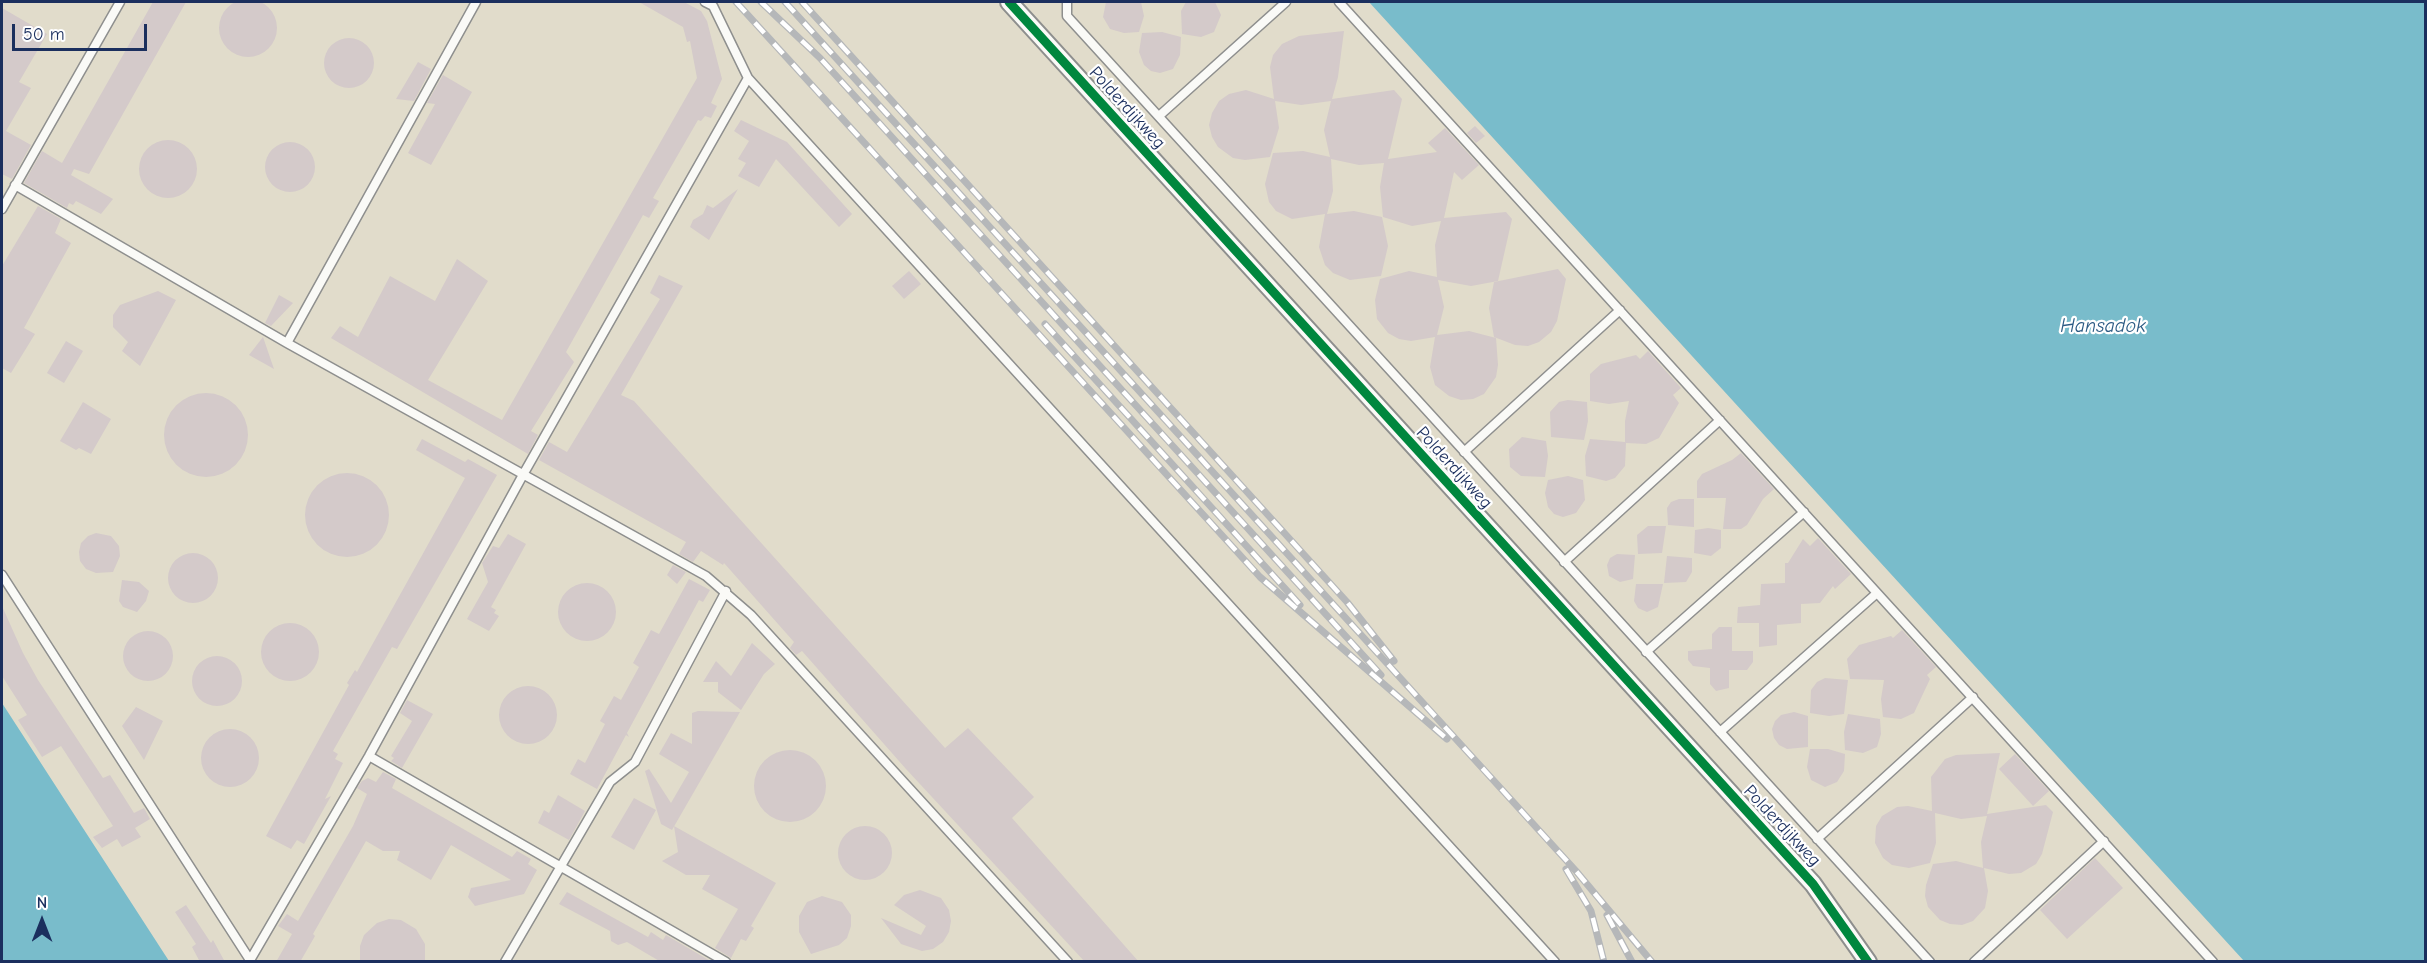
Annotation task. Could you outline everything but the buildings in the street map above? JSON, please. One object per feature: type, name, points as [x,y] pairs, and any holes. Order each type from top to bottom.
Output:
[{"type":"street","name":"Polderdijkweg","points":[[1009,2],[1813,884],[1868,962]]},
{"type":"lane","points":[[2,208],[120,2]]},
{"type":"lane","points":[[287,343],[476,2]]},
{"type":"lane","points":[[705,2],[713,6],[748,78],[1555,962]]},
{"type":"lane","points":[[1067,2],[1067,16],[1930,962]]},
{"type":"lane","points":[[1159,116],[1286,2]]},
{"type":"lane","points":[[1339,2],[2213,962]]},
{"type":"lane","points":[[2,575],[249,961],[369,756],[524,473],[748,78]]},
{"type":"lane","points":[[15,185],[287,343],[706,576],[726,591],[1068,962]]},
{"type":"lane","points":[[1464,452],[1620,310]]},
{"type":"lane","points":[[1564,562],[1720,420]]},
{"type":"lane","points":[[1646,652],[1804,512]]},
{"type":"lane","points":[[505,962],[610,782],[635,762],[726,591]]},
{"type":"lane","points":[[1720,732],[1877,593]]},
{"type":"lane","points":[[1817,839],[1972,697]]},
{"type":"lane","points":[[369,756],[726,962]]},
{"type":"lane","points":[[1974,962],[2104,841]]},
{"type":"water","name":"Hansadok","points":[[1369,2],[2425,2],[2425,961],[2244,961]]},
{"type":"water","points":[[2,703],[169,961],[2,961]]},
{"type":"railway","points":[[736,2],[1260,577],[1447,739]]},
{"type":"railway","points":[[761,2],[820,58],[1381,675]]},
{"type":"railway","points":[[785,2],[1576,871],[1652,962]]},
{"type":"railway","points":[[802,2],[1347,602],[1394,661]]},
{"type":"railway","points":[[1045,324],[1300,605]]},
{"type":"railway","points":[[1566,869],[1591,911],[1604,962]]},
{"type":"railway","points":[[1607,915],[1632,962]]},
{"type":"cycle path","points":[[1009,2],[1813,884],[1868,962]]}]
